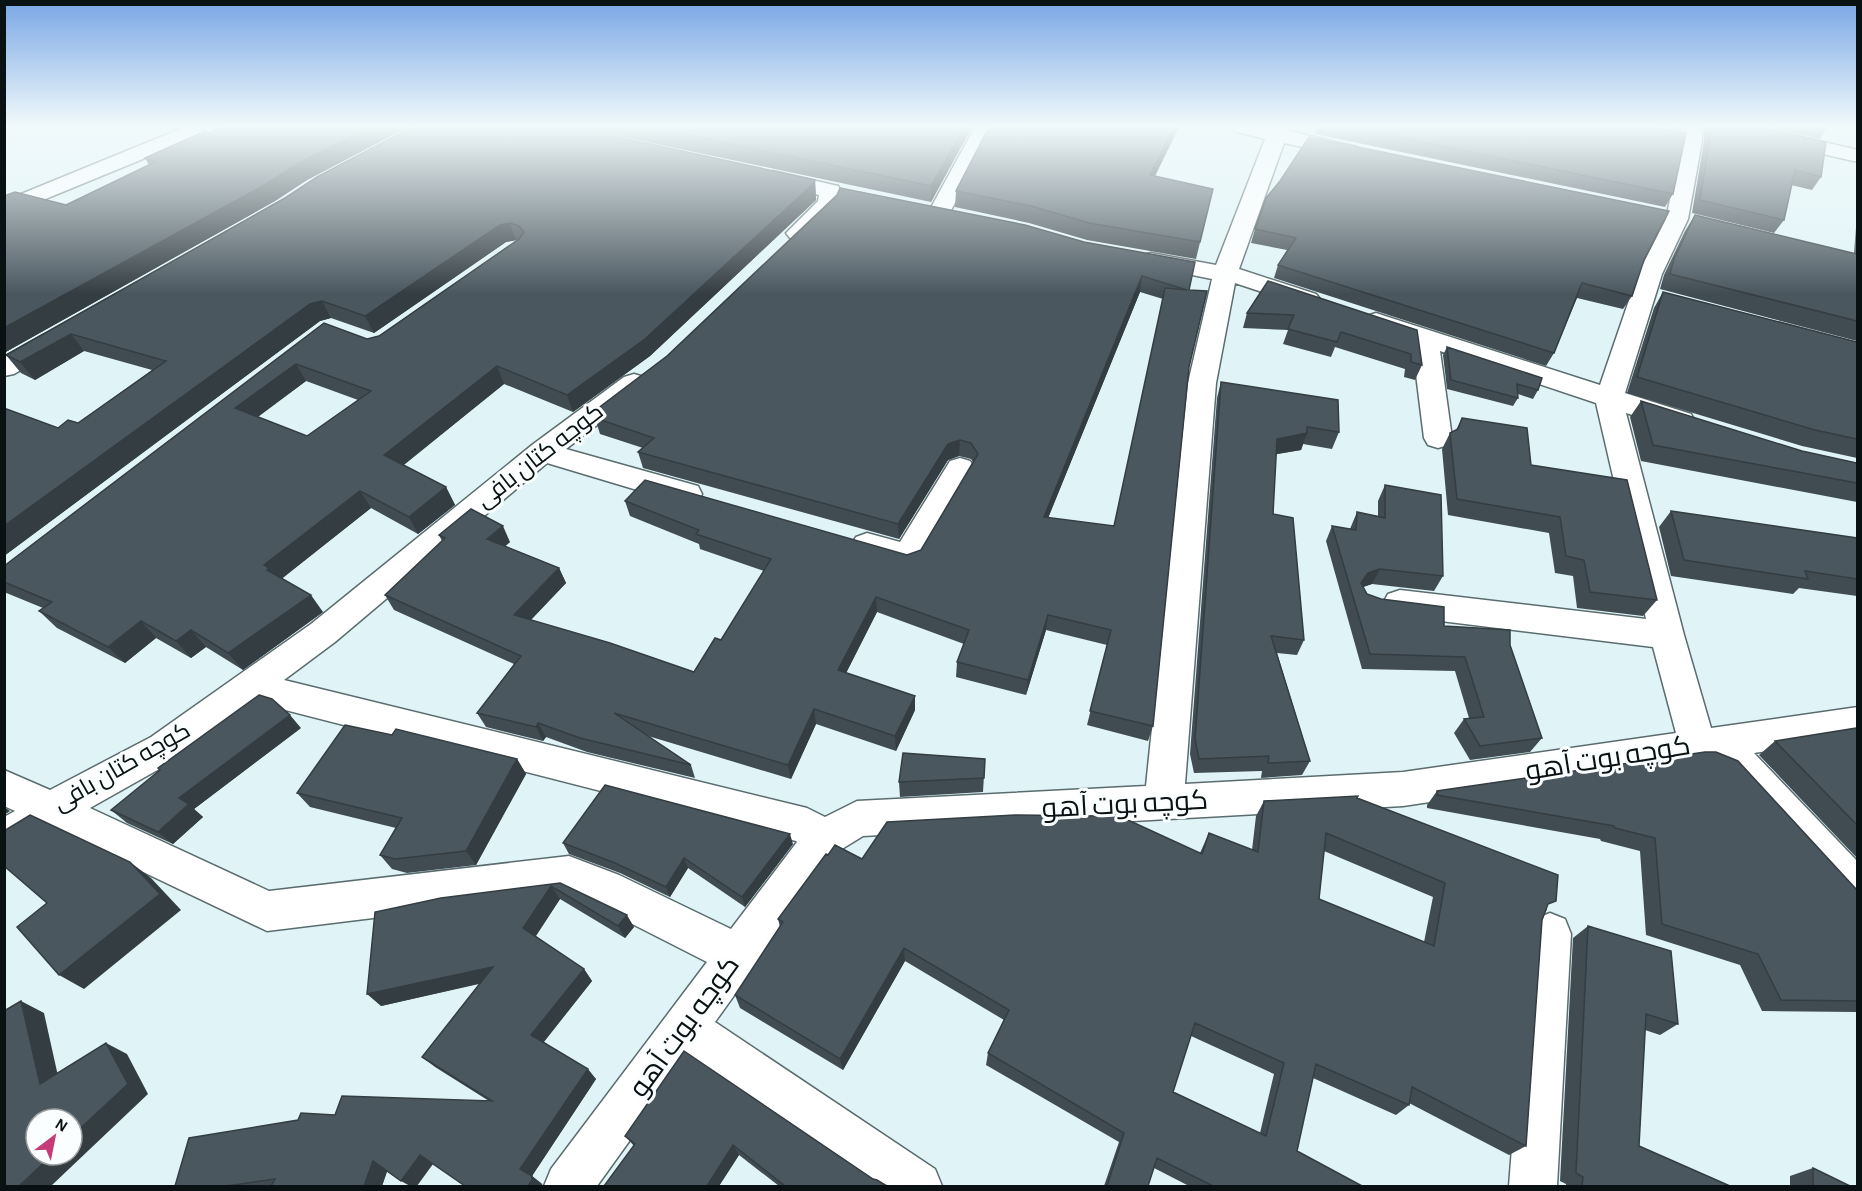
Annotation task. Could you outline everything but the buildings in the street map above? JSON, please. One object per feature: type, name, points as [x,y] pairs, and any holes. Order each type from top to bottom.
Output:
[{"type":"street","points":[[4,209],[69,183]]},
{"type":"street","points":[[778,251],[841,193],[794,183]]},
{"type":"street","points":[[939,213],[955,183]]},
{"type":"street","points":[[1164,802],[1202,383],[1225,274],[1260,183]]},
{"type":"street","points":[[1680,183],[1676,219],[1650,274],[1656,298],[1609,399],[1667,635],[1698,745],[1737,761],[1857,892]]},
{"type":"street","points":[[1127,256],[1240,277],[1698,427]]},
{"type":"street","points":[[4,368],[67,333]]},
{"type":"street","points":[[1425,337],[1438,438]]},
{"type":"street","name":"کوچه کتان بافی","points":[[4,839],[49,810],[164,748],[323,633],[542,452],[660,364]]},
{"type":"street","points":[[542,452],[713,501]]},
{"type":"street","points":[[839,537],[908,556],[960,468]]},
{"type":"street","points":[[1373,599],[1667,635]]},
{"type":"street","points":[[248,686],[807,826],[823,839]]},
{"type":"street","name":"کوچه بوت آهو","points":[[568,1186],[823,839],[857,819],[1403,789],[1857,722]]},
{"type":"street","points":[[4,787],[267,910],[569,875],[605,890],[738,955]]},
{"type":"street","points":[[1533,1186],[1550,934]]},
{"type":"street","points":[[684,1028],[918,1186]]}]
